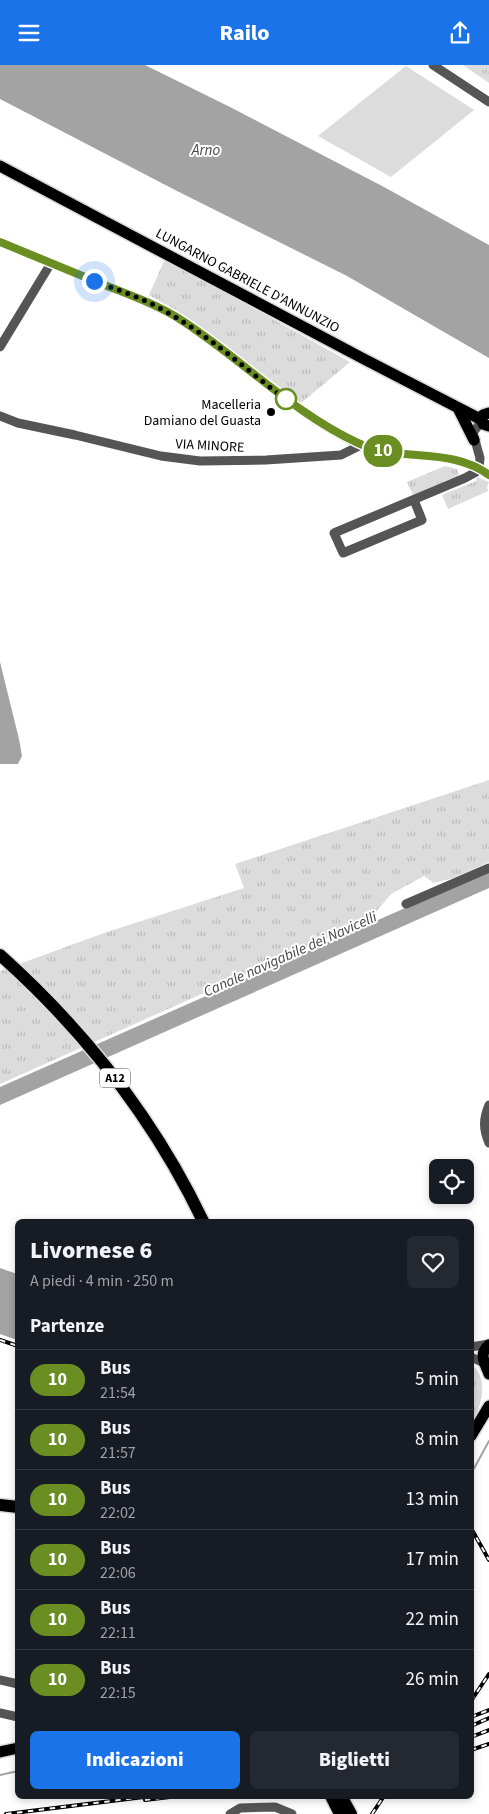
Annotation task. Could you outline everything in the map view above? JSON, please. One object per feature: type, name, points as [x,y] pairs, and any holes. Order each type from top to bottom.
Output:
[{"type":"highway","name":"A12","points":[[0,955],[61,1014],[115,1078],[165,1151],[202,1219]]},
{"type":"highway","name":"A12","points":[[0,966],[73,1038],[118,1096],[156,1151],[193,1219]]},
{"type":"highway","points":[[0,1505],[15,1507]]},
{"type":"highway","points":[[332,1799],[340,1814]]},
{"type":"highway","points":[[343,1799],[351,1814]]},
{"type":"main road","name":"LUNGARNO GABRIELE D'ANNUNZIO","points":[[0,166],[458,409],[486,420]]},
{"type":"main road","points":[[458,409],[474,440]]},
{"type":"main road","points":[[488,1368],[483,1359],[483,1352],[489,1344]]},
{"type":"main road","points":[[474,1431],[489,1406]]},
{"type":"main road","points":[[0,1752],[15,1749]]},
{"type":"street","points":[[434,65],[489,101]]},
{"type":"street","points":[[0,242],[167,312],[195,329],[289,402],[361,445],[384,451],[450,458],[479,468],[489,475]]},
{"type":"street","points":[[0,347],[51,263]]},
{"type":"street","name":"VIA MINORE","points":[[0,416],[18,423],[144,452],[200,461],[266,460],[341,455],[361,445]]},
{"type":"street","points":[[414,500],[422,520],[343,553],[334,533],[470,475],[479,468],[480,458],[473,431],[486,420]]},
{"type":"street","points":[[406,904],[489,868]]},
{"type":"street","points":[[489,1105],[484,1124],[489,1143]]},
{"type":"street","points":[[474,1346],[489,1344]]},
{"type":"street","points":[[474,1359],[488,1368]]},
{"type":"street","points":[[0,1680],[15,1683]]},
{"type":"street","points":[[0,1713],[15,1716]]},
{"type":"street","points":[[230,1814],[240,1808],[275,1807],[292,1814]]},
{"type":"green space","points":[[463,65],[489,65],[489,83]]},
{"type":"green space","points":[[406,66],[474,110],[391,177],[318,136]]},
{"type":"green space","points":[[165,259],[350,362],[300,404],[177,311],[149,295]]},
{"type":"green space","points":[[445,466],[457,469],[459,475],[413,495],[407,482]]},
{"type":"green space","points":[[477,477],[489,482],[488,491],[448,509],[442,495],[476,481]]},
{"type":"green space","points":[[489,780],[489,862],[454,878],[434,883],[424,876],[391,894],[370,919],[0,1084],[0,971],[104,933],[244,888],[235,864]]},
{"type":"green space","points":[[474,1367],[480,1376],[482,1384],[481,1400],[474,1419]]},
{"type":"water","name":"Arno","points":[[0,65],[145,65],[384,187],[489,245],[489,358],[347,276],[177,191],[0,99]]},
{"type":"water","points":[[0,662],[22,756],[18,764],[0,764]]},
{"type":"water","points":[[489,871],[489,888],[0,1105],[0,1087]]},
{"type":"water","points":[[0,1268],[15,1273],[15,1339],[0,1334]]},
{"type":"waterway","points":[[474,1468],[489,1441]]},
{"type":"waterway","points":[[0,1775],[15,1772]]},
{"type":"railway","points":[[0,1340],[15,1345]]},
{"type":"railway","points":[[474,1533],[489,1560]]},
{"type":"railway","points":[[474,1696],[489,1674]]},
{"type":"railway","points":[[474,1716],[489,1710]]},
{"type":"railway","points":[[474,1725],[489,1718]]},
{"type":"railway","points":[[474,1736],[489,1730]]},
{"type":"railway","points":[[474,1749],[489,1744]]},
{"type":"railway","points":[[6,1814],[128,1799]]},
{"type":"railway","points":[[145,1800],[153,1799]]},
{"type":"railway","points":[[372,1814],[382,1799]]},
{"type":"bus line","name":"10","points":[[0,242],[162,309],[195,329],[289,402],[361,445],[384,451],[450,458],[468,463],[489,475]]},
{"type":"place","name":"Macelleria Damiano del Guasta","points":[[271,412]]},
{"type":"route","points":[[94,281],[157,306],[173,315],[195,329],[289,402],[286,399]]},
{"type":"water label","name":"Canale navigabile dei Navicelli","points":[[290,954]]}]
